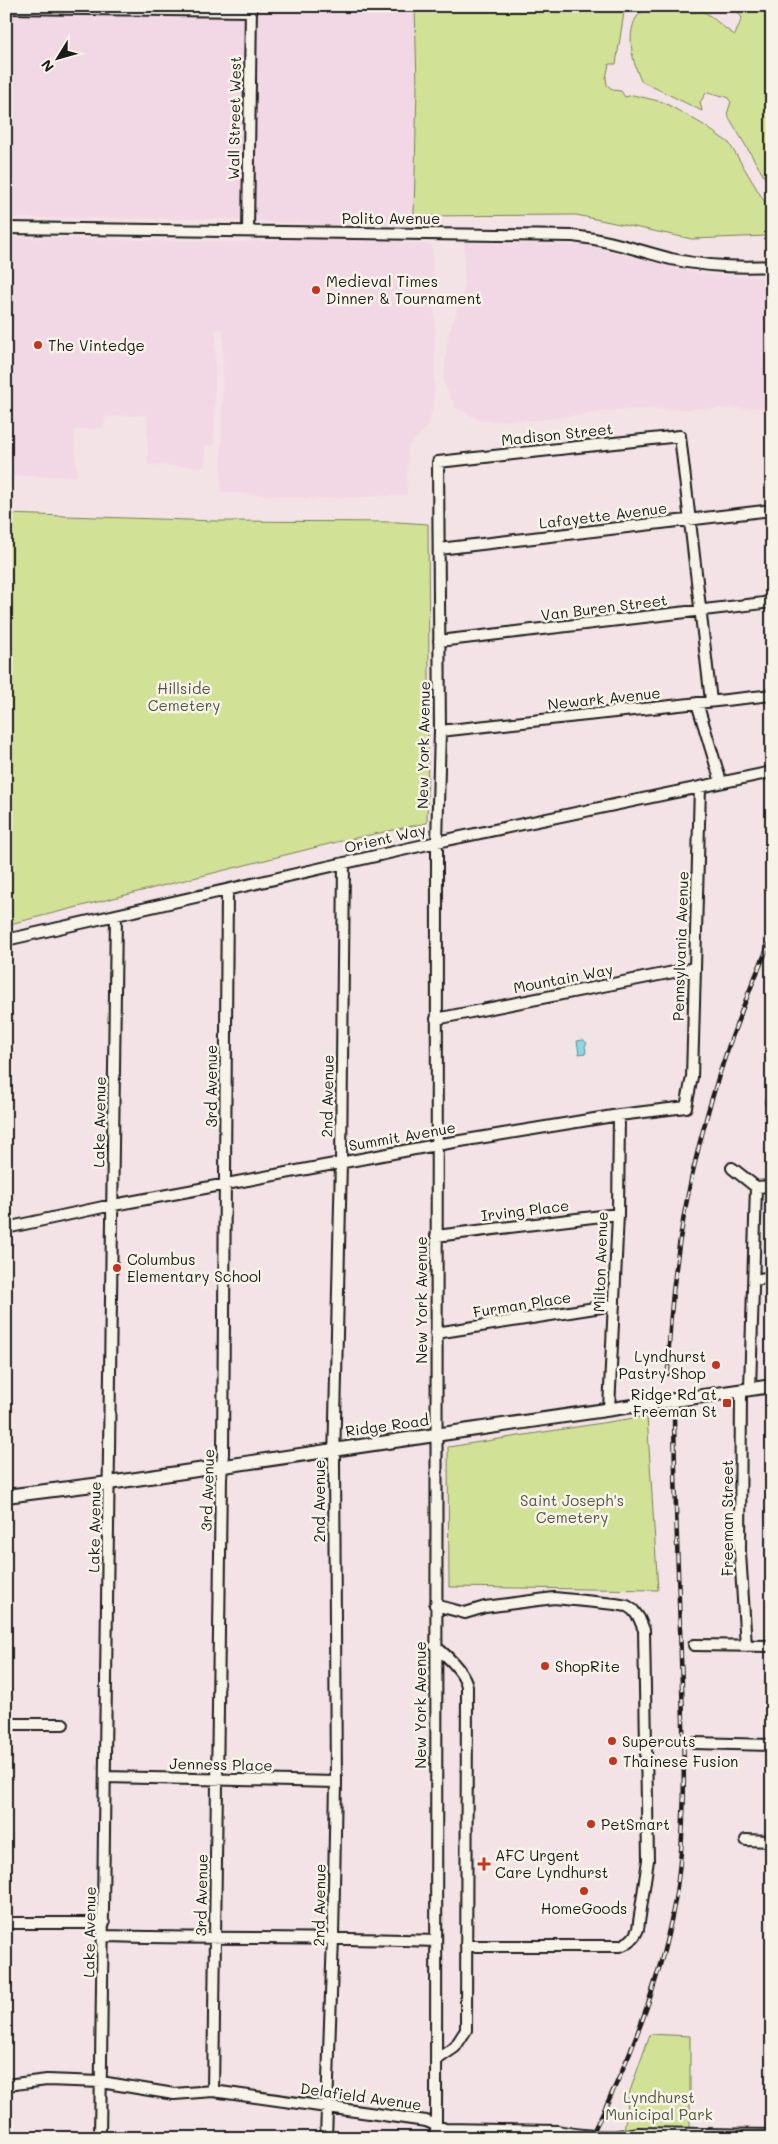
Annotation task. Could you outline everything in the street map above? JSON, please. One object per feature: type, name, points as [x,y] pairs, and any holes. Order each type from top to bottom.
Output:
[{"type":"main road","name":"Ridge Road","points":[[6,1496],[109,1483],[772,1386]]},
{"type":"street","points":[[6,8],[251,9]]},
{"type":"street","name":"Wall Street West","points":[[248,231],[251,9]]},
{"type":"street","name":"Polito Avenue","points":[[6,228],[573,236],[619,243],[698,264],[725,267],[772,266]]},
{"type":"street","name":"Madison Street","points":[[438,462],[680,436],[691,520]]},
{"type":"street","name":"New York Avenue","points":[[436,2138],[436,1019],[440,731],[438,462]]},
{"type":"street","name":"Lafayette Avenue","points":[[438,549],[772,510]]},
{"type":"street","points":[[691,520],[711,702]]},
{"type":"street","name":"Van Buren Street","points":[[439,641],[772,602]]},
{"type":"street","name":"Newark Avenue","points":[[440,731],[772,695]]},
{"type":"street","points":[[697,703],[721,782]]},
{"type":"street","name":"Orient Way","points":[[6,940],[437,842],[772,772]]},
{"type":"street","name":"Pennsylvania Avenue","points":[[686,1106],[692,1077],[700,787]]},
{"type":"street","name":"2nd Avenue","points":[[326,2138],[336,1782],[334,1449],[341,1162],[344,863]]},
{"type":"street","name":"3rd Avenue","points":[[213,2091],[222,1466],[227,891]]},
{"type":"street","name":"Lake Avenue","points":[[100,2138],[116,916]]},
{"type":"street","name":"Mountain Way","points":[[436,1019],[694,968]]},
{"type":"street","name":"Summit Avenue","points":[[6,1228],[341,1162],[619,1115],[686,1106]]},
{"type":"street","name":"Milton Avenue","points":[[609,1410],[618,1214],[619,1115]]},
{"type":"street","points":[[732,1168],[756,1187],[772,1186]]},
{"type":"street","name":"Freeman Street","points":[[746,1646],[740,1553],[745,1390],[754,1280],[756,1187]]},
{"type":"street","name":"Irving Place","points":[[436,1236],[618,1214]]},
{"type":"street","points":[[754,1280],[772,1277]]},
{"type":"street","name":"Furman Place","points":[[436,1333],[614,1305]]},
{"type":"street","points":[[436,1605],[465,1613],[499,1604],[554,1598],[615,1604],[627,1606],[633,1610],[644,1630],[648,1860],[638,1929],[634,1938],[620,1946],[466,1946]]},
{"type":"street","points":[[694,1645],[772,1646]]},
{"type":"street","points":[[435,1646],[446,1655],[466,1680],[467,1686],[466,2030],[455,2047],[436,2060]]},
{"type":"street","points":[[6,1724],[63,1724]]},
{"type":"street","points":[[695,1743],[772,1745]]},
{"type":"street","name":"Jenness Place","points":[[106,1777],[336,1782]]},
{"type":"street","points":[[746,1840],[772,1841]]},
{"type":"street","points":[[6,1922],[104,1923]]},
{"type":"street","points":[[104,1936],[215,1939],[333,1937],[436,1941]]},
{"type":"street","name":"Delafield Avenue","points":[[6,2085],[47,2080],[101,2082],[174,2094],[213,2091],[248,2094],[426,2121],[445,2129],[557,2131],[622,2137],[637,2133],[772,2134]]},
{"type":"shaded area","points":[[6,6],[415,6],[417,86],[414,215],[403,223],[325,225],[227,219],[6,218]]},
{"type":"shaded area","points":[[6,237],[235,242],[304,239],[387,241],[432,245],[435,331],[434,401],[429,425],[408,447],[407,495],[316,499],[221,492],[223,329],[216,330],[214,445],[205,445],[205,467],[148,465],[147,415],[106,417],[104,428],[74,430],[77,476],[6,476]]},
{"type":"shaded area","points":[[464,243],[586,245],[702,274],[761,277],[772,274],[772,408],[619,410],[540,420],[481,421],[455,407],[443,382],[448,336],[464,291]]},
{"type":"green space","points":[[415,6],[625,6],[616,64],[609,64],[606,78],[607,85],[613,90],[621,91],[625,97],[633,95],[663,102],[702,124],[729,143],[772,214],[772,224],[766,236],[692,239],[576,215],[414,216],[417,86]]},
{"type":"green space","points":[[648,6],[691,6],[707,14],[735,35],[742,18],[734,6],[772,6],[772,190],[727,114],[731,102],[727,97],[707,92],[700,102],[702,111],[641,81],[633,58],[631,33],[636,18]]},
{"type":"green space","name":"Hillside Cemetery","points":[[6,514],[217,521],[398,522],[428,524],[429,676],[427,823],[341,841],[6,925]]},
{"type":"green space","name":"Saint Joseph's Cemetery","points":[[647,1416],[658,1590],[449,1587],[448,1447]]},
{"type":"green space","name":"Lyndhurst Municipal Park","points":[[650,2034],[690,2036],[690,2133],[624,2131],[629,2094]]},
{"type":"water","points":[[583,1040],[587,1043],[585,1046],[586,1053],[579,1054],[577,1041]]},
{"type":"railway","points":[[668,1374],[677,1261],[698,1151],[730,1043],[772,938]]},
{"type":"railway","points":[[590,2138],[618,2081],[642,2022],[669,1931],[679,1873],[684,1767],[674,1414]]},
{"type":"place","name":"Medieval Times Dinner & Tournament","points":[[316,290]]},
{"type":"place","name":"The Vintedge","points":[[38,345]]},
{"type":"place","name":"Columbus Elementary School","points":[[117,1268]]},
{"type":"place","name":"Lyndhurst Pastry Shop","points":[[716,1365]]},
{"type":"place","name":"Ridge Rd at Freeman St","points":[[727,1403]]},
{"type":"place","name":"ShopRite","points":[[545,1666]]},
{"type":"place","name":"Supercuts","points":[[612,1741]]},
{"type":"place","name":"Thainese Fusion","points":[[613,1761]]},
{"type":"place","name":"PetSmart","points":[[591,1824]]},
{"type":"place","name":"AFC Urgent Care Lyndhurst","points":[[484,1864]]},
{"type":"place","name":"HomeGoods","points":[[584,1891]]}]
